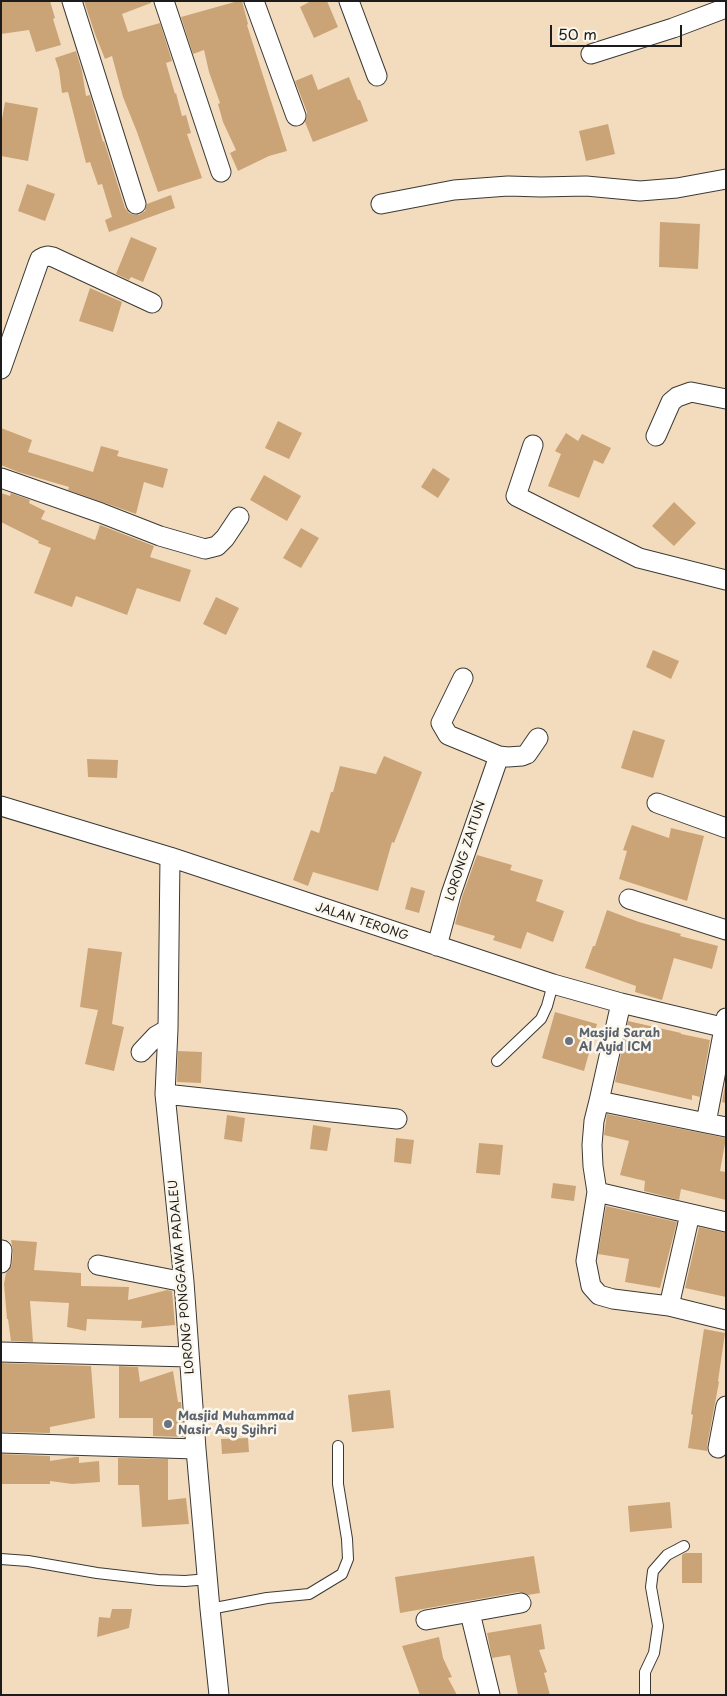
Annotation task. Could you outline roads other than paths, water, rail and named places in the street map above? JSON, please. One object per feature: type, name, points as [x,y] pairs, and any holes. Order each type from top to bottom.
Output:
[{"type":"street","points":[[72,1],[136,204]]},
{"type":"street","points":[[164,1],[221,172]]},
{"type":"street","points":[[254,1],[296,116]]},
{"type":"street","points":[[349,1],[377,76]]},
{"type":"street","points":[[591,54],[673,28],[726,8]]},
{"type":"street","points":[[381,204],[454,190],[508,186],[586,186],[640,191],[677,188],[726,178]]},
{"type":"street","points":[[1,368],[38,264],[44,257],[53,257],[152,303]]},
{"type":"street","points":[[656,436],[671,402],[677,397],[691,392],[726,399]]},
{"type":"street","points":[[533,445],[516,496],[639,558],[726,580]]},
{"type":"street","points":[[1,478],[160,536],[205,549],[217,546],[225,538],[239,517]]},
{"type":"street","points":[[463,678],[441,723],[451,738],[499,756],[527,754],[538,738]]},
{"type":"street","name":"LORONG ZAITUN","points":[[437,946],[451,894],[499,756]]},
{"type":"street","points":[[657,803],[726,828]]},
{"type":"street","name":"JALAN TERONG","points":[[1,806],[170,857],[553,984],[621,1003],[725,1025]]},
{"type":"street","name":"LORONG PONGGAWA PADALEU","points":[[170,857],[168,1029],[165,1094],[184,1282],[210,1609],[220,1695]]},
{"type":"street","points":[[629,899],[726,930]]},
{"type":"street","points":[[621,1003],[594,1121],[592,1145],[597,1192],[586,1261],[591,1286],[599,1295],[613,1299],[669,1306],[726,1320]]},
{"type":"street","points":[[706,1123],[725,1025]]},
{"type":"street","points":[[142,1052],[156,1036],[168,1029]]},
{"type":"street","points":[[165,1094],[397,1119]]},
{"type":"street","points":[[599,1101],[726,1127]]},
{"type":"street","points":[[597,1192],[726,1222]]},
{"type":"street","points":[[669,1306],[690,1214]]},
{"type":"street","points":[[1,1263],[2,1250]]},
{"type":"street","points":[[98,1264],[184,1282]]},
{"type":"street","points":[[1,1352],[189,1357]]},
{"type":"street","points":[[718,1448],[726,1406]]},
{"type":"street","points":[[1,1443],[196,1448]]},
{"type":"street","points":[[426,1620],[521,1603]]},
{"type":"street","points":[[470,1613],[490,1695]]},
{"type":"lane","points":[[497,1061],[541,1019],[553,984]]},
{"type":"lane","points":[[210,1609],[267,1598],[309,1594],[342,1574],[348,1559],[348,1552],[338,1484],[338,1446]]},
{"type":"lane","points":[[645,1695],[645,1672],[654,1653],[658,1626],[651,1587],[653,1571],[667,1555],[684,1546]]},
{"type":"lane","points":[[1,1559],[28,1560],[97,1574],[158,1580],[185,1581],[208,1579]]},
{"type":"place","name":"Masjid Sarah Al Ayid ICM","points":[[569,1041]]},
{"type":"place","name":"Masjid Muhammad Nasir Asy Syihri","points":[[168,1424]]}]
